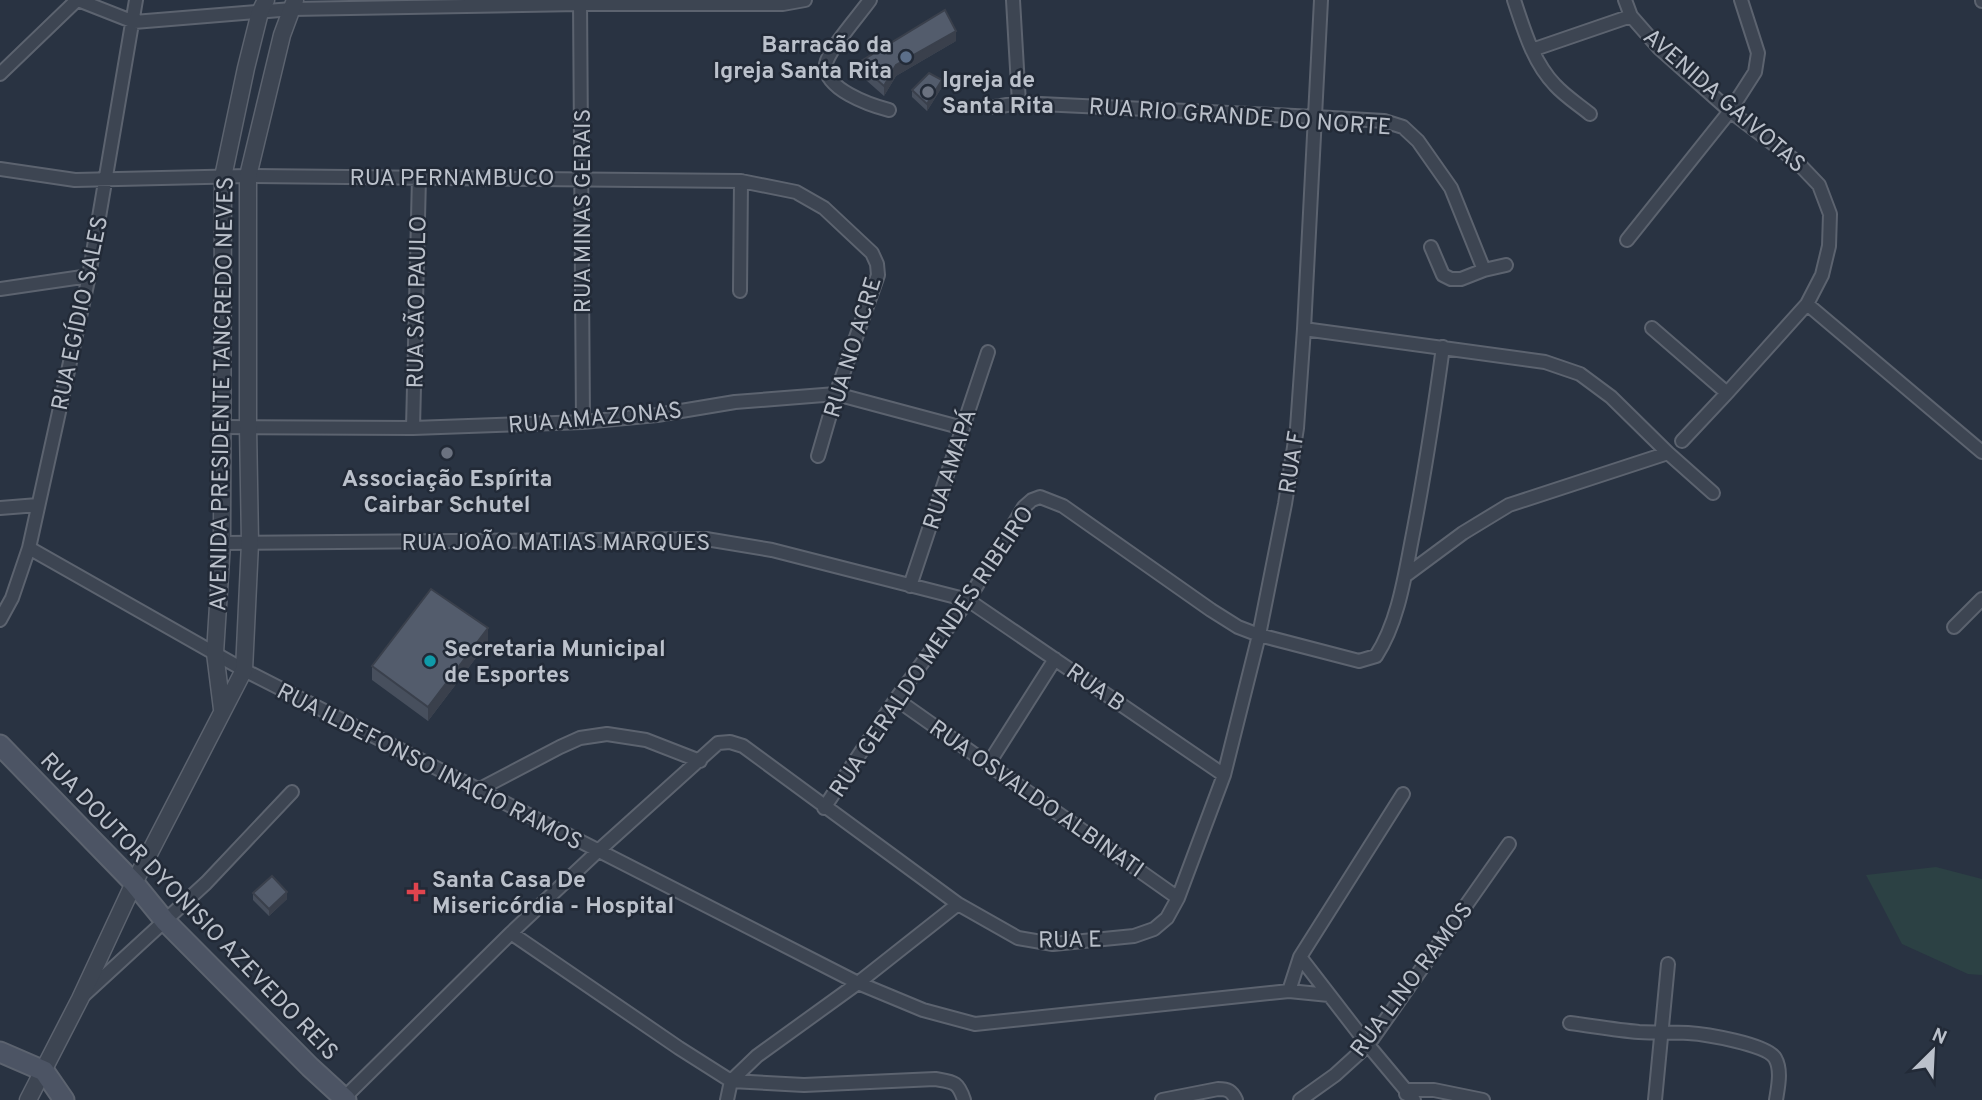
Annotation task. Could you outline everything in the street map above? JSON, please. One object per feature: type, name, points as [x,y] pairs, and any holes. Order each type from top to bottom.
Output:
[{"type":"main road","name":"RUA DOUTOR DYONISIO AZEVEDO REIS","points":[[0,745],[134,883],[165,921],[345,1099]]},
{"type":"main road","points":[[0,1052],[44,1071],[64,1100]]},
{"type":"street","points":[[0,74],[78,0],[134,22],[293,4],[782,4],[805,0]]},
{"type":"street","name":"RUA EGÍDIO SALES","points":[[0,620],[12,598],[29,548],[89,276],[136,0]]},
{"type":"street","points":[[870,0],[832,50],[826,63],[828,77],[848,95],[889,110]]},
{"type":"street","points":[[1013,0],[1019,103]]},
{"type":"street","name":"RUA F","points":[[1259,635],[1297,428],[1321,0]]},
{"type":"street","points":[[1514,0],[1532,50],[1555,85],[1590,114]]},
{"type":"street","name":"AVENIDA GAIVOTAS","points":[[1625,0],[1631,16],[1659,48],[1730,111],[1797,162],[1819,185],[1830,214],[1829,246],[1822,275],[1807,303],[1682,441]]},
{"type":"street","points":[[1627,240],[1730,111],[1755,72],[1758,52],[1741,0]]},
{"type":"street","name":"RUA MINAS GERAIS","points":[[580,2],[583,422]]},
{"type":"street","name":"AVENIDA PRESIDENTE TANCREDO NEVES","points":[[244,670],[250,543],[248,176],[282,35],[293,4]]},
{"type":"street","name":"AVENIDA PRESIDENTE TANCREDO NEVES","points":[[222,709],[215,653],[222,543],[223,177],[263,6]]},
{"type":"street","points":[[1532,50],[1631,16]]},
{"type":"street","name":"RUA RIO GRANDE DO NORTE","points":[[995,107],[1019,103],[1315,117],[1384,121],[1403,127],[1418,141],[1451,188],[1484,270]]},
{"type":"street","name":"RUA PERNAMBUCO","points":[[0,169],[75,180],[248,176],[741,181],[796,192]]},
{"type":"street","name":"RUA SÃO PAULO","points":[[413,428],[419,177]]},
{"type":"street","points":[[740,291],[741,181]]},
{"type":"street","name":"RUA NO ACRE","points":[[796,192],[824,208],[864,243],[877,264],[878,275],[836,394],[818,456]]},
{"type":"street","points":[[1431,247],[1443,275],[1451,279],[1461,279],[1506,265]]},
{"type":"street","points":[[0,289],[89,276]]},
{"type":"street","points":[[1807,303],[1982,452]]},
{"type":"street","points":[[1651,328],[1727,393]]},
{"type":"street","points":[[1304,329],[1545,362],[1580,374],[1611,397],[1713,493]]},
{"type":"street","points":[[1259,635],[1359,661],[1376,656],[1386,640],[1405,576],[1423,481],[1443,347]]},
{"type":"street","name":"RUA AMAPÁ","points":[[910,586],[988,352]]},
{"type":"street","name":"RUA AMAZONAS","points":[[222,427],[413,428],[583,422],[657,415],[735,402],[836,394],[963,428]]},
{"type":"street","points":[[1405,576],[1463,533],[1509,505],[1668,453]]},
{"type":"street","name":"RUA GERALDO MENDES RIBEIRO","points":[[824,808],[968,600],[1024,508],[1032,500],[1040,497],[1063,506],[1211,610],[1259,635]]},
{"type":"street","points":[[0,508],[38,505]]},
{"type":"street","name":"RUA JOÃO MATIAS MARQUES","points":[[222,543],[706,539],[772,550],[968,600]]},
{"type":"street","name":"RUA ILDEFONSO INACIO RAMOS","points":[[29,548],[244,670],[597,852],[858,984],[934,1014],[975,1024],[1289,991],[1329,995]]},
{"type":"street","points":[[1954,627],[1982,599]]},
{"type":"street","name":"RUA B","points":[[968,600],[1224,775]]},
{"type":"street","name":"RUA E","points":[[700,761],[718,743],[730,742],[743,747],[958,904],[1018,938],[1053,944],[1135,936],[1154,929],[1167,918],[1178,898],[1224,775],[1259,635]]},
{"type":"street","points":[[989,763],[1055,659]]},
{"type":"street","points":[[28,1100],[80,999],[134,883],[244,670]]},
{"type":"street","name":"RUA OSVALDO ALBINATI","points":[[897,699],[1178,898]]},
{"type":"street","points":[[345,1099],[511,933],[700,761],[646,740],[607,734],[580,738],[478,790]]},
{"type":"street","points":[[80,999],[206,883],[292,792]]},
{"type":"street","points":[[1289,991],[1300,957],[1403,794]]},
{"type":"street","name":"RUA LINO RAMOS","points":[[1300,1100],[1335,1075],[1368,1045],[1509,844]]},
{"type":"street","points":[[727,1100],[731,1081],[757,1056],[858,984],[958,904]]},
{"type":"street","points":[[511,933],[731,1081],[804,1085],[935,1079],[953,1082],[960,1089],[964,1100]]},
{"type":"street","points":[[1300,957],[1408,1097],[1434,1090],[1483,1100]]},
{"type":"street","points":[[1655,1100],[1668,964]]},
{"type":"street","points":[[1570,1023],[1712,1036],[1765,1050],[1773,1055],[1778,1065],[1776,1100]]},
{"type":"street","points":[[1162,1100],[1218,1089],[1227,1089],[1233,1093],[1236,1100]]},
{"type":"green space","points":[[1936,867],[1982,879],[1982,975],[1968,974],[1902,944],[1866,875]]},
{"type":"building","points":[[945,10],[956,31],[896,65],[884,86],[858,63]]},
{"type":"building","points":[[929,73],[942,80],[927,104],[912,90]]},
{"type":"building","name":"Secretaria Municipal de Esportes","points":[[431,589],[488,628],[428,707],[372,666]]},
{"type":"building","points":[[272,876],[287,892],[269,909],[253,893]]},
{"type":"place","name":"Barracão da Igreja Santa Rita","points":[[906,57]]},
{"type":"place","name":"Igreja de Santa Rita","points":[[928,92]]},
{"type":"place","name":"Associação Espírita Cairbar Schutel","points":[[447,453]]},
{"type":"place","name":"Secretaria Municipal de Esportes","points":[[430,661]]},
{"type":"place","name":"Santa Casa De Misericórdia - Hospital","points":[[416,892]]}]
